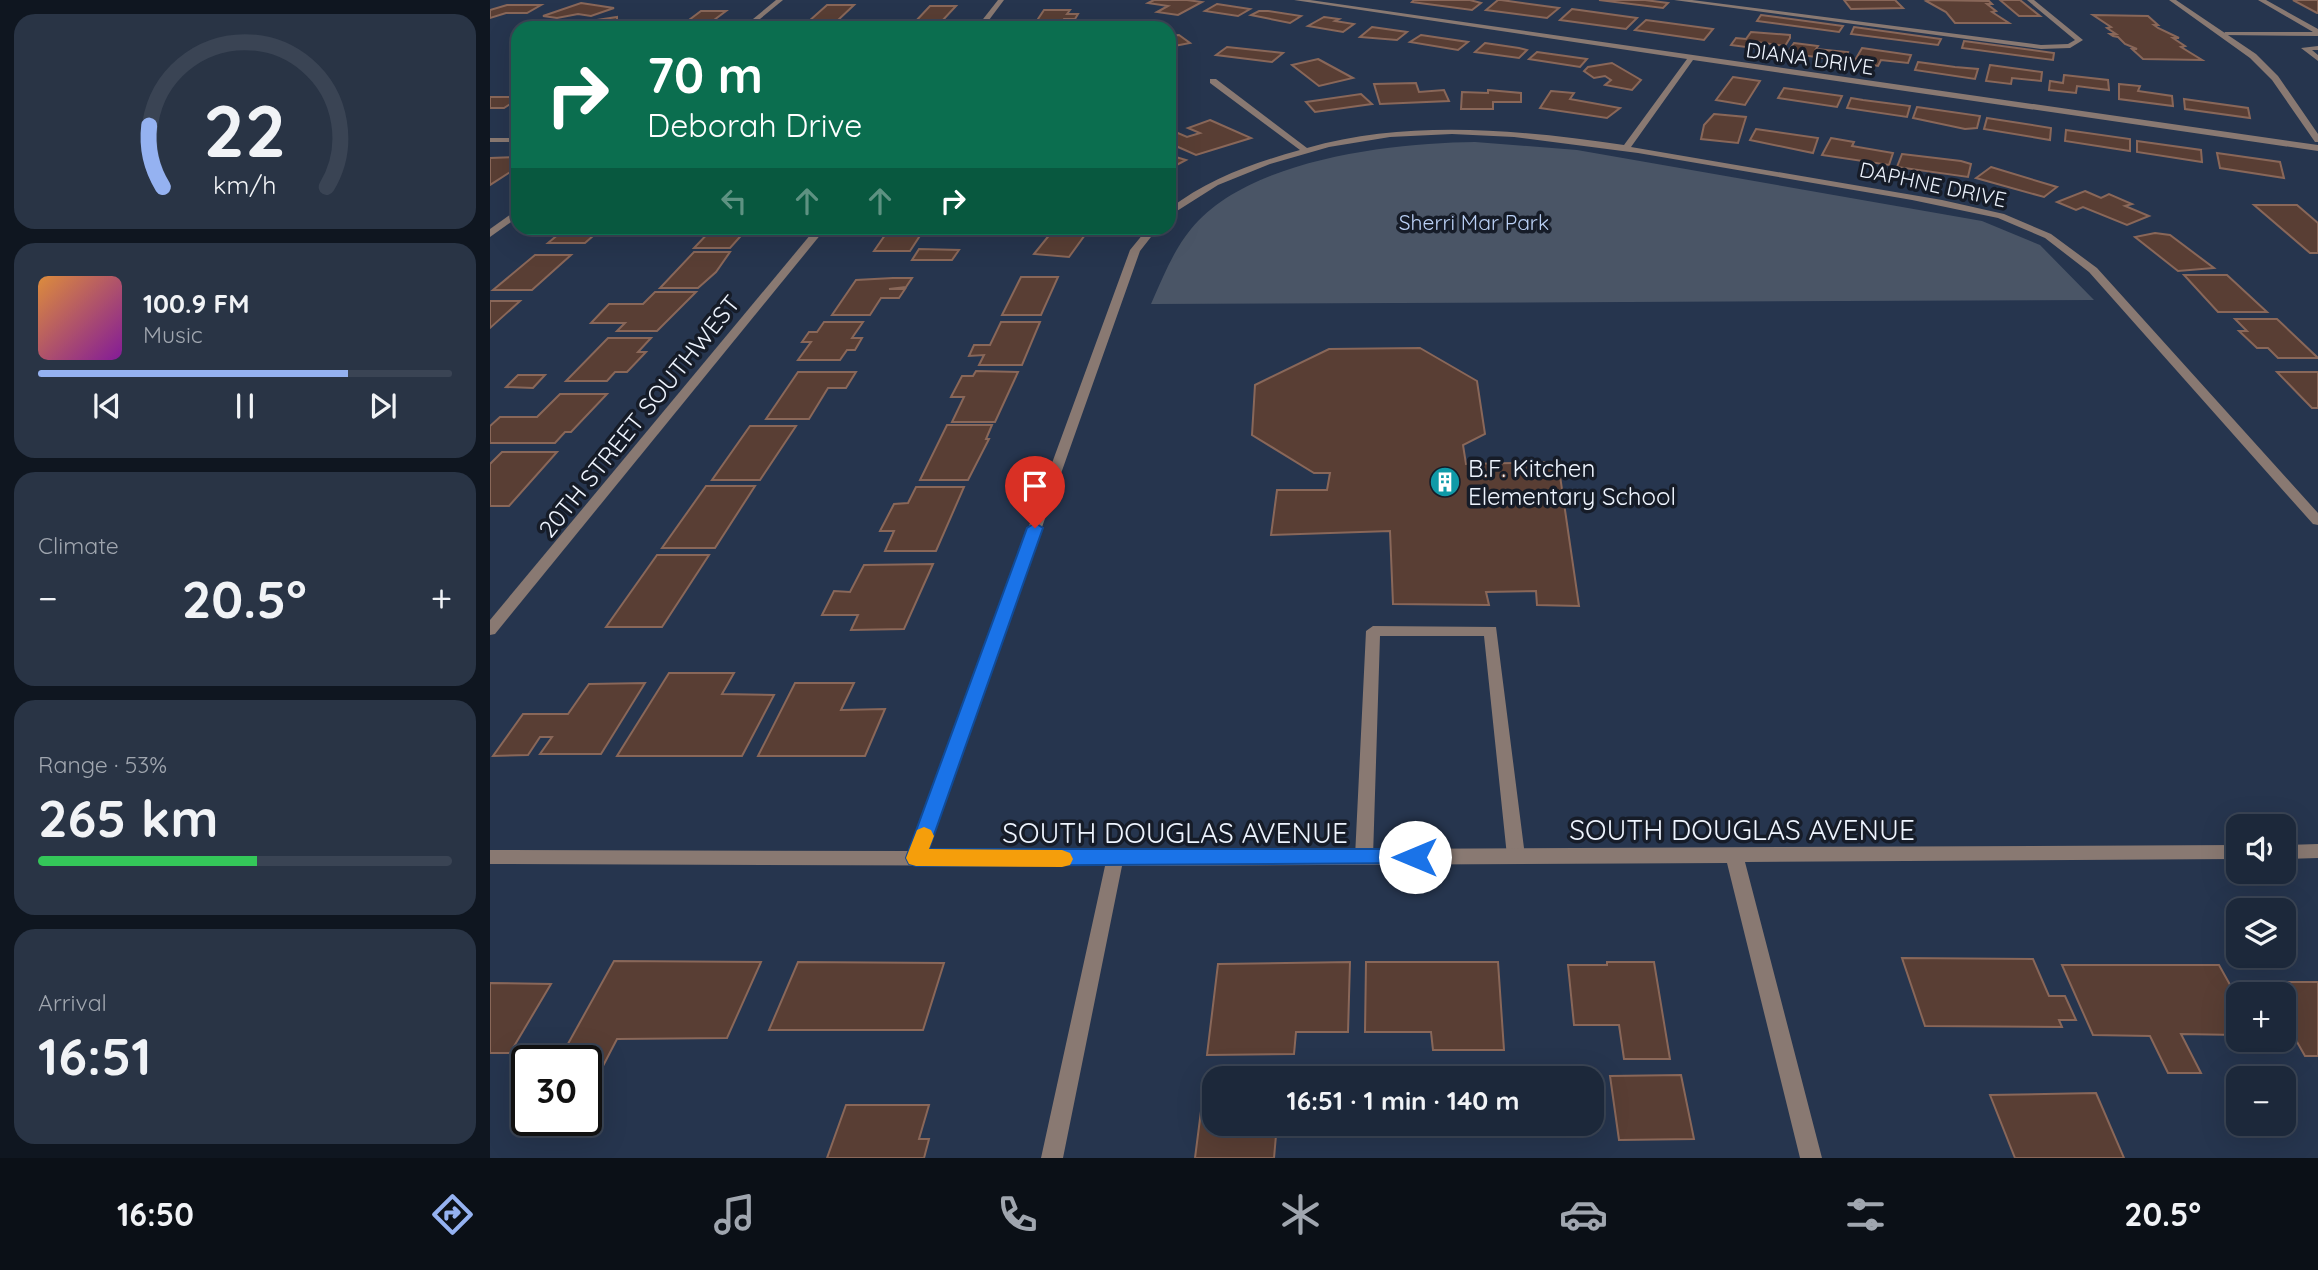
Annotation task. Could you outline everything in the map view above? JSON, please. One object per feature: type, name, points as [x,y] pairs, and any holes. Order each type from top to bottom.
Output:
[{"type":"street","points":[[754,21],[780,0]]},
{"type":"street","points":[[984,21],[1001,0]]},
{"type":"street","name":"DIANA DRIVE","points":[[1297,0],[2318,148]]},
{"type":"street","points":[[1677,0],[2041,47],[2070,46],[2080,40],[2030,0]]},
{"type":"street","points":[[2172,0],[2225,34],[2275,78],[2318,140]]},
{"type":"street","points":[[2262,0],[2318,33]]},
{"type":"street","points":[[2225,34],[2318,33]]},
{"type":"street","points":[[2318,48],[2305,48],[2318,59]]},
{"type":"street","points":[[1626,148],[1691,58]]},
{"type":"street","points":[[1213,81],[1304,149]]},
{"type":"street","name":"DAPHNE DRIVE","points":[[1176,208],[1205,188],[1304,149],[1363,138],[1478,131],[1556,137],[1626,148],[2001,216],[2048,236],[2093,270],[2318,521]]},
{"type":"street","points":[[490,140],[511,140]]},
{"type":"street","points":[[490,234],[511,218]]},
{"type":"street","name":"20TH STREET SOUTHWEST","points":[[490,631],[815,235]]},
{"type":"street","points":[[916,858],[1135,250],[1147,235]]},
{"type":"street","points":[[1364,857],[1373,631],[1491,631],[1516,856]]},
{"type":"street","name":"SOUTH DOUGLAS AVENUE","points":[[490,857],[1115,859],[2226,852]]},
{"type":"street","points":[[2296,852],[2318,852]]},
{"type":"street","points":[[1734,855],[1811,1158]]},
{"type":"street","points":[[1052,1158],[1115,859]]},
{"type":"green space","name":"Sherri Mar Park","points":[[1475,142],[1577,150],[1982,221],[2040,245],[2094,300],[1151,304],[1174,255],[1191,229],[1216,205],[1248,186],[1284,171],[1363,152],[1403,146]]},
{"type":"building","points":[[1154,0],[1202,2],[1178,15],[1157,12],[1168,6],[1148,3]]},
{"type":"building","points":[[1470,0],[1481,3],[1472,10],[1412,2]]},
{"type":"building","points":[[1498,0],[1559,8],[1547,18],[1486,10]]},
{"type":"building","points":[[1599,0],[1645,0],[1668,3],[1663,8]]},
{"type":"building","points":[[1844,0],[1895,0],[1903,8],[1851,9]]},
{"type":"building","points":[[2000,0],[2020,0],[2040,16],[2019,16]]},
{"type":"building","points":[[2293,0],[2318,0],[2318,13],[2317,13]]},
{"type":"building","points":[[1926,1],[1989,1],[1992,4],[1987,4],[1996,11],[1992,12],[2009,23],[1955,23],[1946,12]]},
{"type":"building","points":[[581,3],[614,8],[591,16],[543,16]]},
{"type":"building","points":[[1217,4],[1250,9],[1238,16],[1205,11]]},
{"type":"building","points":[[507,5],[541,5],[527,13],[506,13],[490,18],[490,10]]},
{"type":"building","points":[[827,5],[854,5],[837,21],[809,21]]},
{"type":"building","points":[[930,6],[956,6],[942,21],[916,21]]},
{"type":"building","points":[[1572,9],[1637,18],[1626,29],[1560,20]]},
{"type":"building","points":[[1044,10],[1070,10],[1067,14],[1078,14],[1075,19],[1037,21]]},
{"type":"building","points":[[701,11],[726,11],[713,21],[688,21]]},
{"type":"building","points":[[1259,11],[1301,16],[1290,23],[1251,15]]},
{"type":"building","points":[[1761,15],[1843,26],[1839,32],[1757,21]]},
{"type":"building","points":[[2093,15],[2148,16],[2158,28],[2179,38],[2173,38],[2185,46],[2181,47],[2202,60],[2143,59],[2132,49],[2137,49],[2110,34],[2116,34],[2107,28],[2111,27]]},
{"type":"building","points":[[617,17],[617,21],[590,21]]},
{"type":"building","points":[[1324,17],[1354,24],[1343,32],[1308,26]]},
{"type":"building","points":[[1646,20],[1713,29],[1704,40],[1635,30]]},
{"type":"building","points":[[1372,27],[1407,32],[1397,40],[1360,37]]},
{"type":"building","points":[[1854,27],[1941,39],[1938,45],[1851,34]]},
{"type":"building","points":[[1751,32],[1790,35],[1790,38],[1785,46],[1757,42],[1753,48],[1731,45],[1736,38],[1746,39]]},
{"type":"building","points":[[1176,35],[1179,35],[1190,43],[1176,46]]},
{"type":"building","points":[[1421,35],[1468,42],[1458,50],[1410,42]]},
{"type":"building","points":[[1964,41],[2054,53],[2053,60],[1962,48]]},
{"type":"building","points":[[1485,43],[1527,50],[1519,58],[1475,52]]},
{"type":"building","points":[[1794,43],[1818,46],[1816,49],[1848,52],[1844,61],[1787,53]]},
{"type":"building","points":[[1227,47],[1283,53],[1272,62],[1216,55]]},
{"type":"building","points":[[1862,48],[1911,55],[1908,63],[1881,60],[1878,66],[1854,62]]},
{"type":"building","points":[[1537,52],[1587,59],[1580,67],[1529,59]]},
{"type":"building","points":[[1318,59],[1353,78],[1319,86],[1292,65]]},
{"type":"building","points":[[1918,62],[1978,69],[1975,79],[1915,70]]},
{"type":"building","points":[[1612,63],[1641,80],[1632,90],[1605,85],[1611,80],[1605,76],[1594,78],[1584,71],[1588,67]]},
{"type":"building","points":[[1990,65],[2042,72],[2041,81],[2012,78],[2011,84],[1986,81]]},
{"type":"building","points":[[2064,75],[2108,80],[2109,90],[2077,86],[2076,93],[2049,90],[2050,81],[2063,83]]},
{"type":"building","points":[[1733,77],[1760,81],[1745,105],[1716,100]]},
{"type":"building","points":[[1416,83],[1419,92],[1444,90],[1449,101],[1380,104],[1374,84]]},
{"type":"building","points":[[2119,84],[2140,86],[2138,91],[2172,96],[2173,106],[2119,99]]},
{"type":"building","points":[[1784,88],[1842,96],[1837,107],[1778,98]]},
{"type":"building","points":[[1488,90],[1521,93],[1521,102],[1493,102],[1493,109],[1461,109],[1462,92],[1488,93]]},
{"type":"building","points":[[1551,91],[1574,93],[1570,99],[1620,108],[1607,118],[1540,108]]},
{"type":"building","points":[[1361,94],[1372,104],[1315,112],[1306,102]]},
{"type":"building","points":[[490,97],[511,97],[511,104],[504,108],[490,108]]},
{"type":"building","points":[[1851,98],[1910,106],[1907,117],[1847,108]]},
{"type":"building","points":[[2184,99],[2248,108],[2250,118],[2185,109]]},
{"type":"building","points":[[1917,107],[1980,116],[1977,128],[1965,129],[1913,118]]},
{"type":"building","points":[[1714,114],[1746,117],[1738,143],[1701,139],[1704,125]]},
{"type":"building","points":[[1987,118],[2051,128],[2050,140],[1984,129]]},
{"type":"building","points":[[1210,120],[1251,138],[1196,155],[1176,146],[1176,134],[1187,137],[1200,133],[1188,128]]},
{"type":"building","points":[[1756,129],[1818,138],[1813,153],[1750,140]]},
{"type":"building","points":[[2066,130],[2130,139],[2130,151],[2065,141]]},
{"type":"building","points":[[1831,138],[1854,142],[1852,146],[1893,153],[1889,165],[1822,155]]},
{"type":"building","points":[[2137,141],[2201,150],[2202,162],[2137,152]]},
{"type":"building","points":[[2217,153],[2280,162],[2284,178],[2220,168]]},
{"type":"building","points":[[1902,154],[1971,164],[1968,177],[1897,167]]},
{"type":"building","points":[[511,157],[511,172],[490,185],[490,158]]},
{"type":"building","points":[[1176,157],[1186,160],[1176,165]]},
{"type":"building","points":[[1991,167],[2057,187],[2044,197],[1976,178]]},
{"type":"building","points":[[2085,191],[2101,198],[2109,194],[2132,204],[2125,206],[2149,216],[2127,225],[2083,207],[2076,210],[2057,202]]},
{"type":"building","points":[[2254,205],[2297,205],[2318,223],[2318,253],[2310,253]]},
{"type":"building","points":[[2155,233],[2170,235],[2214,268],[2178,271],[2135,237]]},
{"type":"building","points":[[558,235],[594,235],[585,243],[548,243]]},
{"type":"building","points":[[706,235],[742,235],[730,248],[694,248]]},
{"type":"building","points":[[885,235],[920,235],[910,251],[874,251]]},
{"type":"building","points":[[1049,235],[1085,235],[1069,257],[1034,254]]},
{"type":"building","points":[[919,249],[959,250],[952,260],[912,260]]},
{"type":"building","points":[[694,252],[730,252],[716,272],[698,288],[660,288]]},
{"type":"building","points":[[535,255],[571,255],[532,290],[493,290]]},
{"type":"building","points":[[2184,275],[2227,275],[2267,312],[2218,312]]},
{"type":"building","points":[[1021,277],[1058,277],[1041,315],[1002,315]]},
{"type":"building","points":[[912,278],[906,287],[889,289],[905,289],[899,298],[881,298],[870,315],[832,315],[856,280]]},
{"type":"building","points":[[655,292],[696,292],[657,331],[617,331],[625,323],[591,323],[609,304],[643,304]]},
{"type":"building","points":[[490,301],[520,301],[490,328]]},
{"type":"building","points":[[2235,319],[2277,319],[2318,358],[2278,358],[2268,348],[2257,348],[2239,331],[2247,331]]},
{"type":"building","points":[[824,322],[863,322],[852,338],[862,338],[855,350],[847,350],[840,360],[798,360],[811,342],[802,342],[809,332],[817,332]]},
{"type":"building","points":[[1001,322],[1040,322],[1022,365],[979,365],[984,355],[969,356],[974,345],[990,345]]},
{"type":"building","points":[[608,338],[651,338],[638,352],[646,352],[627,372],[615,372],[607,381],[566,381]]},
{"type":"building","name":"B.F. Kitchen Elementary School","points":[[1420,348],[1477,381],[1485,434],[1463,445],[1466,464],[1558,462],[1579,606],[1537,605],[1536,591],[1486,592],[1489,605],[1393,604],[1390,531],[1271,535],[1277,490],[1327,490],[1330,473],[1314,473],[1252,435],[1255,385],[1329,349]]},
{"type":"building","points":[[976,371],[1018,372],[995,422],[952,422],[964,397],[951,397],[962,376],[973,376]]},
{"type":"building","points":[[798,372],[856,372],[846,388],[828,388],[809,419],[766,419]]},
{"type":"building","points":[[2277,372],[2318,372],[2318,408],[2312,408]]},
{"type":"building","points":[[518,375],[545,375],[533,388],[506,387]]},
{"type":"building","points":[[560,394],[607,394],[571,432],[565,432],[555,443],[490,443],[490,426],[500,417],[537,417]]},
{"type":"building","points":[[947,425],[992,425],[986,439],[989,439],[968,480],[920,480]]},
{"type":"building","points":[[750,426],[796,426],[760,480],[712,480]]},
{"type":"building","points":[[502,452],[557,452],[509,506],[490,506],[490,464]]},
{"type":"building","points":[[706,486],[755,486],[715,548],[662,548]]},
{"type":"building","points":[[916,487],[964,487],[936,551],[885,551],[894,531],[880,531],[894,504],[908,503]]},
{"type":"building","points":[[657,555],[709,555],[662,627],[606,627]]},
{"type":"building","points":[[933,564],[904,629],[851,630],[858,615],[822,615],[834,591],[850,592],[864,565]]},
{"type":"building","points":[[669,673],[734,673],[722,694],[774,695],[742,756],[617,756]]},
{"type":"building","points":[[645,683],[601,754],[540,754],[552,737],[540,737],[528,755],[493,756],[523,714],[568,714],[589,684]]},
{"type":"building","points":[[795,683],[854,683],[841,710],[885,709],[865,756],[758,756]]},
{"type":"building","points":[[1902,958],[2033,959],[2049,996],[2065,996],[2076,1020],[2059,1020],[2062,1027],[1925,1026]]},
{"type":"building","points":[[614,961],[761,962],[727,1038],[617,1039],[603,1066],[602,1045],[567,1045]]},
{"type":"building","points":[[798,962],[944,963],[923,1030],[769,1030]]},
{"type":"building","points":[[1350,962],[1348,1032],[1296,1032],[1294,1054],[1207,1055],[1218,964]]},
{"type":"building","points":[[1366,962],[1498,962],[1504,1050],[1433,1050],[1431,1032],[1365,1032]]},
{"type":"building","points":[[1607,962],[1654,962],[1670,1059],[1624,1059],[1619,1025],[1574,1025],[1568,965],[1607,965]]},
{"type":"building","points":[[2062,965],[2219,965],[2228,982],[2226,982],[2226,1035],[2181,1034],[2201,1073],[2168,1073],[2150,1036],[2093,1035]]},
{"type":"building","points":[[2296,982],[2318,982],[2318,1056],[2305,1056],[2296,1040]]},
{"type":"building","points":[[490,983],[551,984],[515,1045],[511,1045],[510,1053],[490,1053]]},
{"type":"building","points":[[1681,1075],[1694,1139],[1619,1140],[1610,1076]]},
{"type":"building","points":[[2096,1093],[2124,1158],[2015,1158],[1990,1095]]},
{"type":"building","points":[[846,1105],[929,1105],[919,1139],[929,1139],[924,1158],[827,1158]]},
{"type":"building","points":[[1201,1111],[1202,1136],[1276,1136],[1274,1158],[1195,1158]]},
{"type":"slow traffic","points":[[924,836],[916,858],[1062,859]]},
{"type":"place","name":"B.F. Kitchen Elementary School","points":[[1445,482]]},
{"type":"route","points":[[1035,528],[916,858],[1415,857]]}]
